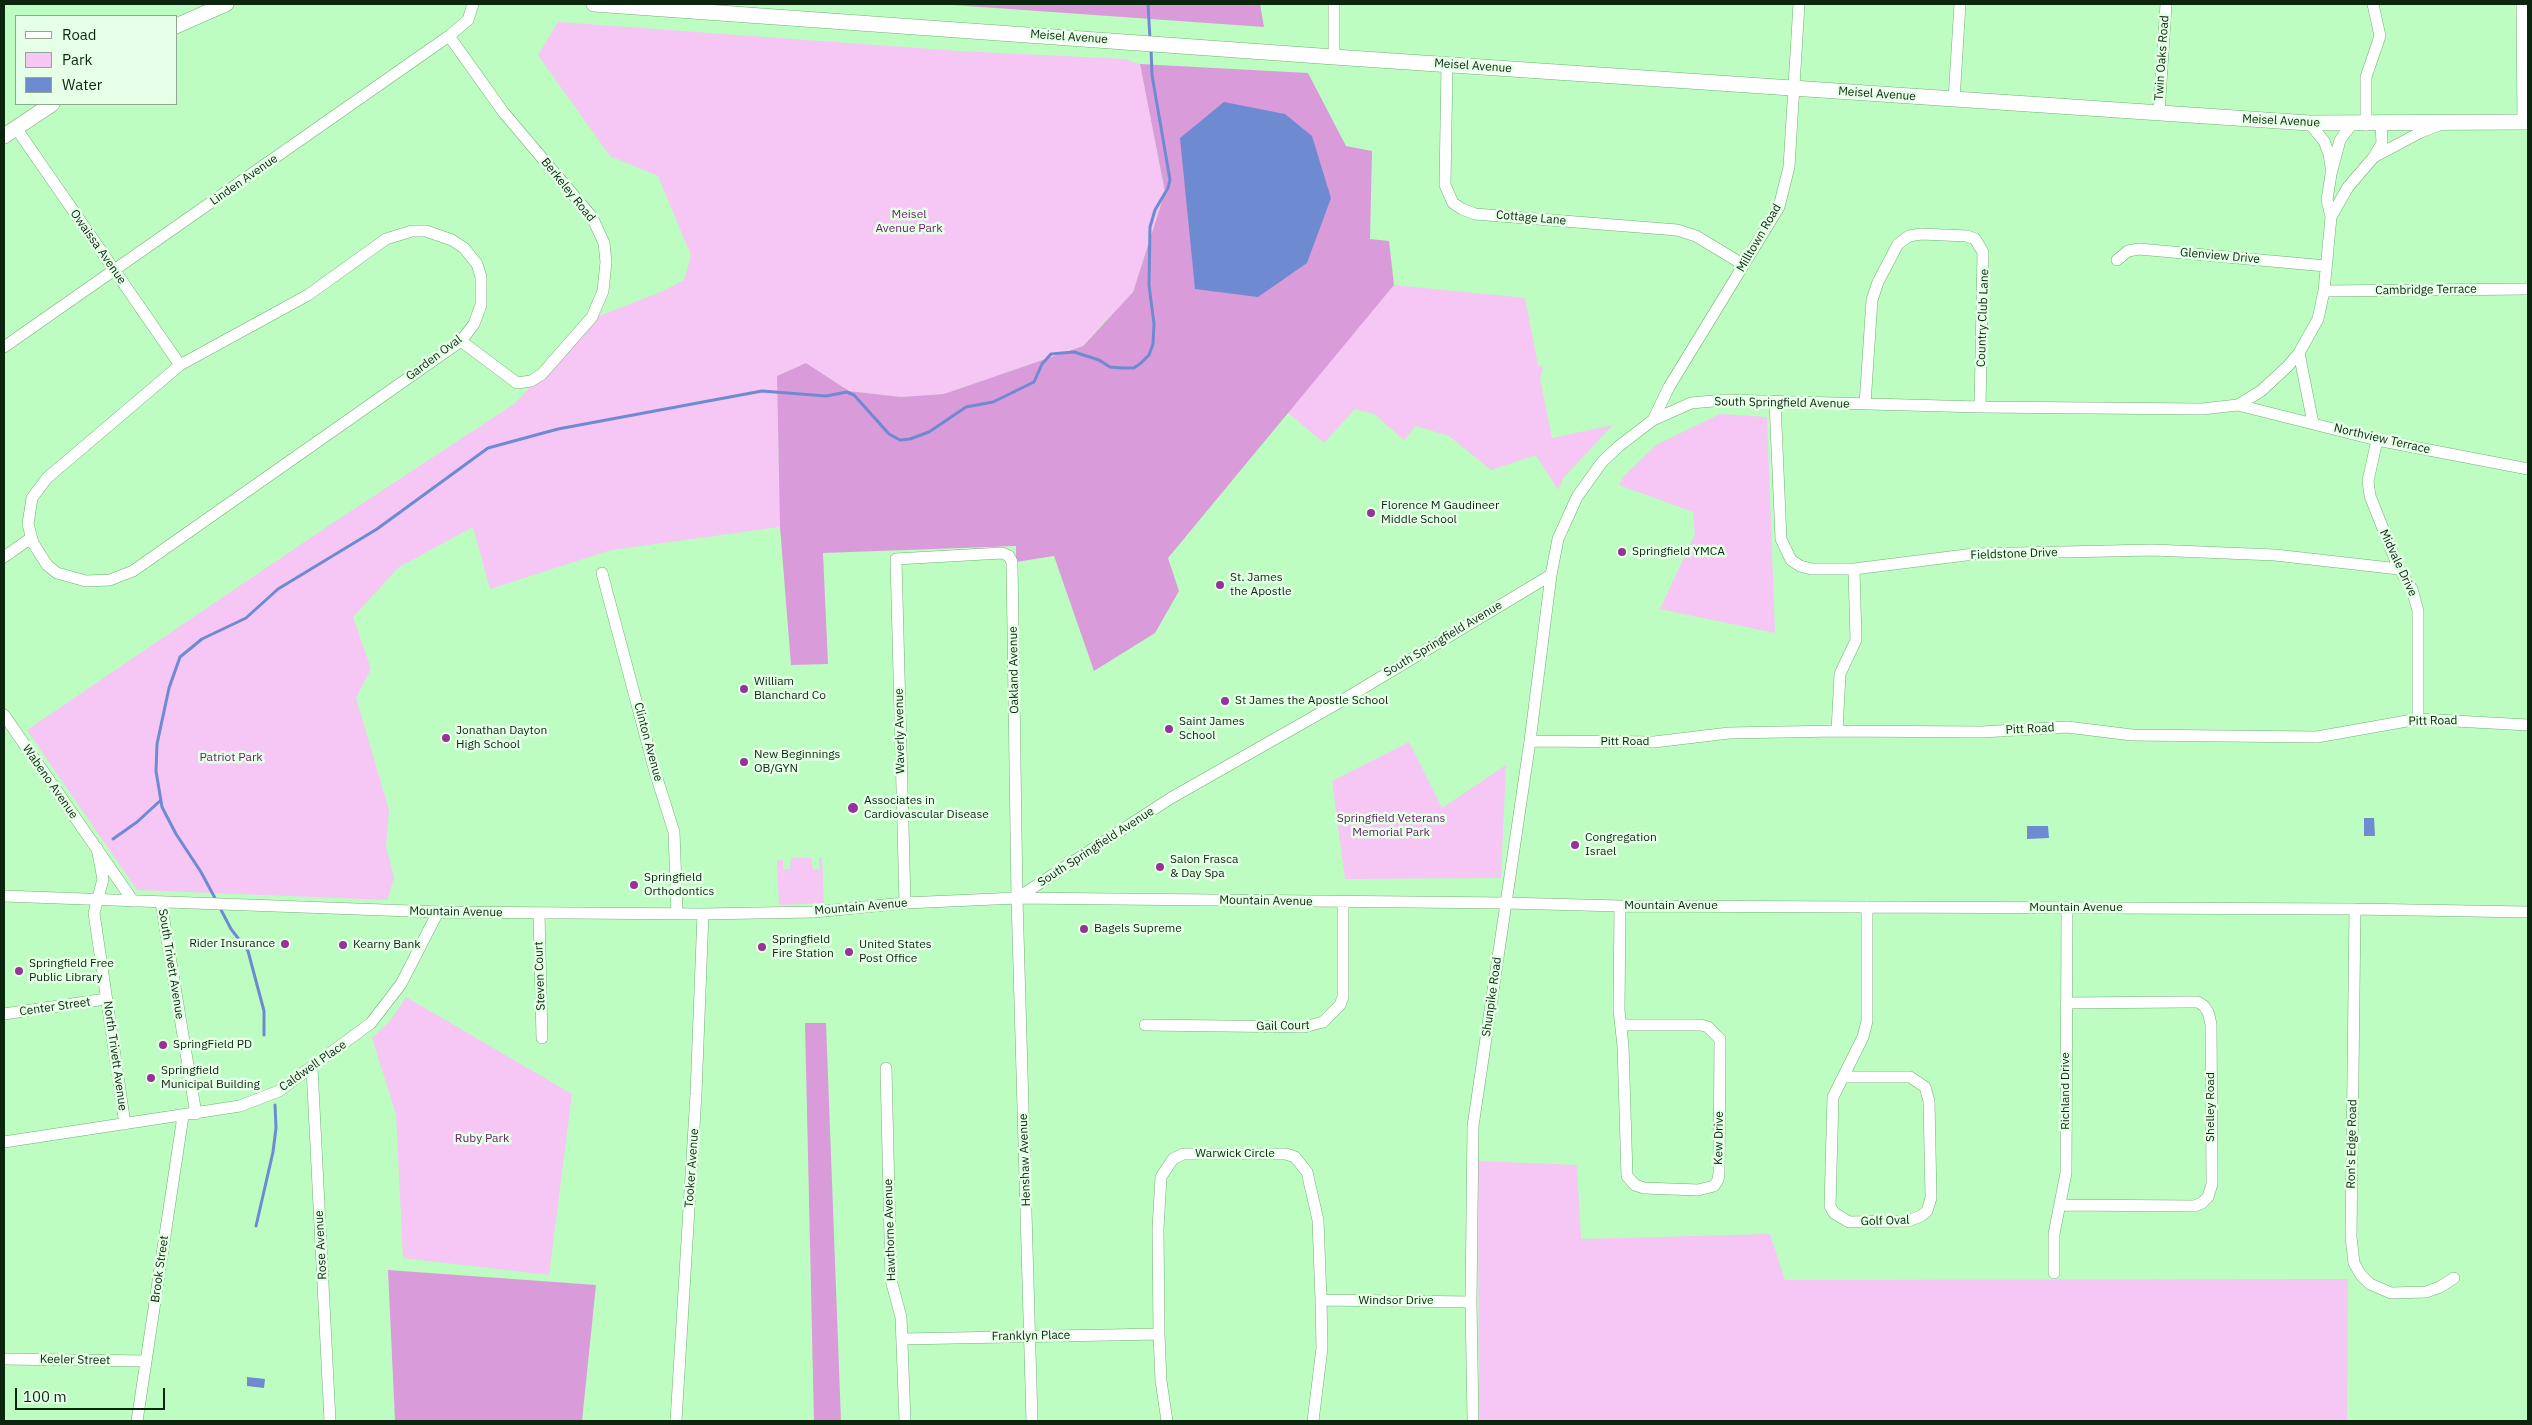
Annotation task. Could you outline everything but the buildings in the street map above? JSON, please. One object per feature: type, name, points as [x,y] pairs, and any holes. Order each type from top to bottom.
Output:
[{"type":"main road","points":[[178,25],[226,4]]},
{"type":"main road","name":"Meisel Avenue","points":[[594,4],[1954,100],[2359,125]]},
{"type":"main road","points":[[10,132],[50,105]]},
{"type":"main road","points":[[2359,125],[2526,122]]},
{"type":"street","name":"Linden Avenue","points":[[4,347],[449,36],[468,20],[473,4]]},
{"type":"street","points":[[1334,4],[1334,57]]},
{"type":"street","name":"Milltown Road","points":[[1653,420],[1669,387],[1779,207],[1789,167],[1799,4]]},
{"type":"street","points":[[1954,100],[1960,4]]},
{"type":"street","name":"Twin Oaks Road","points":[[2159,113],[2166,4]]},
{"type":"street","points":[[2359,125],[2366,77],[2380,36],[2373,4]]},
{"type":"street","points":[[2522,4],[2526,122]]},
{"type":"street","name":"Berkeley Road","points":[[449,36],[504,112],[592,217],[601,234],[606,262],[603,291],[592,317],[542,374],[531,381],[517,383],[461,341]]},
{"type":"street","name":"Cottage Lane","points":[[1447,65],[1445,184],[1448,195],[1457,206],[1475,214],[1677,230],[1696,236],[1744,265]]},
{"type":"street","points":[[2310,123],[2326,147],[2331,174]]},
{"type":"street","name":"South Springfield Avenue","points":[[2331,217],[2348,187],[2373,158],[2382,143],[2381,124]]},
{"type":"street","points":[[2373,158],[2421,132],[2444,124]]},
{"type":"street","name":"South Springfield Avenue","points":[[1017,898],[1171,798],[1338,703],[1551,574],[1558,539],[1577,496],[1602,462],[1619,446],[1653,420],[1691,403],[1724,400],[1980,407],[2202,409],[2238,405],[2261,391],[2299,353],[2318,319],[2324,292],[2331,217],[2328,200],[2331,174],[2340,140],[2359,125]]},
{"type":"street","name":"Owaissa Avenue","points":[[10,132],[114,270],[180,365]]},
{"type":"street","name":"Garden Oval","points":[[412,231],[426,231],[452,240],[464,248],[477,264],[482,284],[481,305],[474,324],[461,341],[133,570],[118,578],[86,582],[57,573],[39,555],[31,538],[29,511],[37,488],[180,365],[308,296],[386,240],[412,231]]},
{"type":"street","name":"Country Club Lane","points":[[1865,404],[1872,300],[1878,282],[1898,244],[1909,236],[1921,234],[1967,236],[1975,239],[1983,252],[1980,407]]},
{"type":"street","name":"Glenview Drive","points":[[2117,260],[2128,252],[2139,249],[2326,266]]},
{"type":"street","name":"Cambridge Terrace","points":[[2324,292],[2528,289]]},
{"type":"street","points":[[2299,353],[2313,423]]},
{"type":"street","name":"Fieldstone Drive","points":[[1775,402],[1781,539],[1791,560],[1800,566],[1811,569],[1854,569],[1974,554],[2152,550],[2276,555],[2399,569]]},
{"type":"street","name":"Northview Terrace","points":[[2238,405],[2377,440],[2528,469]]},
{"type":"street","name":"Midvale Drive","points":[[2377,440],[2368,481],[2370,496],[2399,569],[2412,589],[2418,611],[2418,719]]},
{"type":"street","points":[[4,557],[31,538]]},
{"type":"street","name":"Oakland Avenue","points":[[896,559],[1002,553],[1009,556],[1012,562],[1017,898]]},
{"type":"street","name":"Waverly Avenue","points":[[896,559],[905,904]]},
{"type":"street","points":[[1836,731],[1840,674],[1856,640],[1854,569]]},
{"type":"street","name":"Clinton Avenue","points":[[602,572],[674,832],[677,914]]},
{"type":"street","name":"Shunpike Road","points":[[1473,1421],[1471,1302],[1473,1126],[1530,742],[1551,574]]},
{"type":"street","name":"Wabeno Avenue","points":[[4,715],[133,900]]},
{"type":"street","name":"Pitt Road","points":[[1530,742],[1654,742],[1729,733],[1836,731],[1982,732],[2067,727],[2132,735],[2317,737],[2418,719],[2528,725]]},
{"type":"street","name":"Wabeno Avenue","points":[[97,848],[102,879],[97,900]]},
{"type":"street","name":"Mountain Avenue","points":[[4,896],[438,912],[677,914],[814,912],[905,904],[1017,898],[1506,902],[1620,906],[2355,909],[2528,912]]},
{"type":"street","name":"Henshaw Avenue","points":[[1017,898],[1032,1421]]},
{"type":"street","name":"North Trivett Avenue","points":[[97,900],[94,914],[125,1124]]},
{"type":"street","name":"South Trivett Avenue","points":[[160,902],[196,1114]]},
{"type":"street","name":"Gail Court","points":[[1145,1025],[1304,1027],[1323,1022],[1340,1005],[1342,997],[1343,902]]},
{"type":"street","name":"Kew Drive","points":[[1620,906],[1619,1010],[1627,1176],[1635,1185],[1644,1188],[1698,1190],[1714,1186],[1718,1180],[1719,1173],[1720,1039],[1708,1027],[1700,1025],[1621,1025]]},
{"type":"street","name":"Golf Oval","points":[[1844,1077],[1910,1077],[1925,1087],[1929,1101],[1931,1198],[1927,1212],[1922,1216],[1908,1221],[1855,1222],[1841,1219],[1830,1206],[1833,1097],[1863,1037],[1867,1021],[1867,907]]},
{"type":"street","name":"Richland Drive","points":[[2054,1273],[2054,1234],[2066,1173],[2067,908]]},
{"type":"street","name":"Ron's Edge Road","points":[[2355,909],[2350,1237],[2353,1258],[2361,1275],[2370,1284],[2391,1293],[2426,1292],[2440,1287],[2454,1278]]},
{"type":"street","name":"Caldwell Place","points":[[4,1142],[240,1106],[279,1091],[371,1023],[401,984],[438,912]]},
{"type":"street","name":"Steven Court","points":[[539,913],[542,1038]]},
{"type":"street","name":"Tooker Avenue","points":[[676,1421],[696,1094],[703,914]]},
{"type":"street","name":"Center Street","points":[[4,1014],[106,999]]},
{"type":"street","name":"Shelley Road","points":[[2061,1205],[2194,1206],[2202,1203],[2208,1197],[2212,1184],[2211,1034],[2208,1012],[2204,1006],[2198,1002],[2066,1003]]},
{"type":"street","name":"Rose Avenue","points":[[312,1068],[330,1421]]},
{"type":"street","name":"Hawthorne Avenue","points":[[886,1068],[891,1280],[901,1317],[905,1421]]},
{"type":"street","name":"Brook Street","points":[[137,1421],[183,1116]]},
{"type":"street","name":"Warwick Circle","points":[[1167,1421],[1161,1381],[1159,1334],[1158,1229],[1161,1177],[1173,1159],[1183,1154],[1286,1154],[1295,1157],[1306,1172],[1318,1220],[1322,1348],[1313,1421]]},
{"type":"street","name":"Windsor Drive","points":[[1321,1300],[1471,1302]]},
{"type":"street","name":"Franklyn Place","points":[[903,1339],[1159,1334]]},
{"type":"street","name":"Keeler Street","points":[[4,1359],[146,1361]]},
{"type":"green space","name":"Meisel Avenue Park","points":[[558,22],[959,51],[1125,59],[1140,64],[1165,192],[1133,292],[1082,346],[944,394],[901,397],[849,391],[806,363],[777,376],[780,527],[611,550],[490,589],[473,527],[399,567],[353,617],[371,669],[356,698],[389,810],[386,847],[394,878],[387,900],[137,890],[27,730],[328,526],[514,404],[596,317],[661,292],[684,280],[691,255],[658,176],[610,156],[538,55]]},
{"type":"green space","points":[[1394,285],[1525,298],[1538,365],[1543,367],[1540,378],[1552,438],[1613,425],[1564,477],[1558,490],[1536,455],[1491,470],[1449,436],[1416,426],[1404,440],[1374,414],[1355,409],[1324,443],[1287,412]]},
{"type":"green space","points":[[1720,414],[1767,417],[1775,633],[1660,609],[1695,534],[1693,512],[1619,485],[1623,477],[1656,445]]},
{"type":"green space","name":"Springfield Veterans Memorial Park","points":[[1409,742],[1442,808],[1506,765],[1501,878],[1345,879],[1332,781]]},
{"type":"green space","points":[[819,857],[822,857],[824,903],[779,905],[777,860],[783,860],[783,869],[790,869],[791,858],[811,858],[813,869],[819,869]]},
{"type":"green space","name":"Ruby Park","points":[[406,997],[572,1094],[549,1275],[403,1258],[396,1114],[372,1038],[390,1021]]},
{"type":"green space","points":[[1478,1161],[1577,1165],[1581,1239],[1770,1234],[1785,1280],[2348,1279],[2347,1421],[1479,1421]]},
{"type":"shaded area","points":[[939,4],[1260,4],[1264,27]]},
{"type":"shaded area","points":[[1140,64],[1308,73],[1346,146],[1372,151],[1370,239],[1389,241],[1394,285],[1168,558],[1179,591],[1155,633],[1094,671],[1054,556],[1016,562],[1016,546],[823,553],[828,664],[791,665],[780,527],[777,376],[806,363],[849,391],[901,397],[944,394],[1083,346],[1133,292],[1165,192]]},
{"type":"shaded area","points":[[805,1023],[826,1023],[841,1421],[814,1421]]},
{"type":"shaded area","points":[[388,1270],[596,1285],[582,1421],[395,1421]]},
{"type":"water","points":[[1224,102],[1285,114],[1312,136],[1331,198],[1307,263],[1258,297],[1195,289],[1180,138]]},
{"type":"water","points":[[2364,818],[2374,818],[2375,836],[2364,836]]},
{"type":"water","points":[[2027,826],[2048,826],[2049,838],[2027,839]]},
{"type":"water","points":[[247,1377],[265,1379],[264,1388],[247,1386]]},
{"type":"waterway","points":[[1148,4],[1150,39]]},
{"type":"waterway","points":[[216,900],[162,807],[156,771],[157,744],[169,688],[180,657],[202,639],[246,618],[278,589],[377,529],[488,448],[558,429],[762,391],[826,396],[847,392],[854,395],[889,434],[900,440],[910,439],[929,432],[966,407],[993,402],[1034,382],[1042,364],[1051,354],[1074,352],[1099,360],[1110,367],[1134,368],[1141,363],[1149,355],[1153,344],[1154,324],[1149,285],[1150,227],[1155,210],[1168,188],[1170,180],[1152,75],[1151,48]]},
{"type":"waterway","points":[[113,839],[137,822],[161,800]]},
{"type":"waterway","points":[[219,906],[231,929],[248,951],[264,1011],[264,1035]]},
{"type":"waterway","points":[[256,1226],[273,1152],[276,1128],[275,1105]]},
{"type":"place","name":"Florence M Gaudineer Middle School","points":[[1371,513]]},
{"type":"place","name":"Springfield YMCA","points":[[1622,552]]},
{"type":"place","name":"St. James the Apostle","points":[[1220,585]]},
{"type":"place","name":"William Blanchard Co","points":[[744,689]]},
{"type":"place","name":"St James the Apostle School","points":[[1225,701]]},
{"type":"place","name":"Saint James School","points":[[1169,729]]},
{"type":"place","name":"Jonathan Dayton High School","points":[[446,738]]},
{"type":"place","name":"New Beginnings OB/GYN","points":[[744,762]]},
{"type":"place","name":"Associates in Cardiovascular Disease","points":[[853,808]]},
{"type":"place","name":"Congregation Israel","points":[[1575,845]]},
{"type":"place","name":"Salon Frasca & Day Spa","points":[[1160,867]]},
{"type":"place","name":"Springfield Orthodontics","points":[[634,885]]},
{"type":"place","name":"Bagels Supreme","points":[[1084,929]]},
{"type":"place","name":"Rider Insurance","points":[[285,944]]},
{"type":"place","name":"Kearny Bank","points":[[343,945]]},
{"type":"place","name":"Springfield Fire Station","points":[[762,947]]},
{"type":"place","name":"United States Post Office","points":[[849,952]]},
{"type":"place","name":"Springfield Free Public Library","points":[[19,971]]},
{"type":"place","name":"SpringField PD","points":[[163,1045]]},
{"type":"place","name":"Springfield Municipal Building","points":[[151,1078]]},
{"type":"park label","name":"Patriot Park","points":[[231,758]]}]
